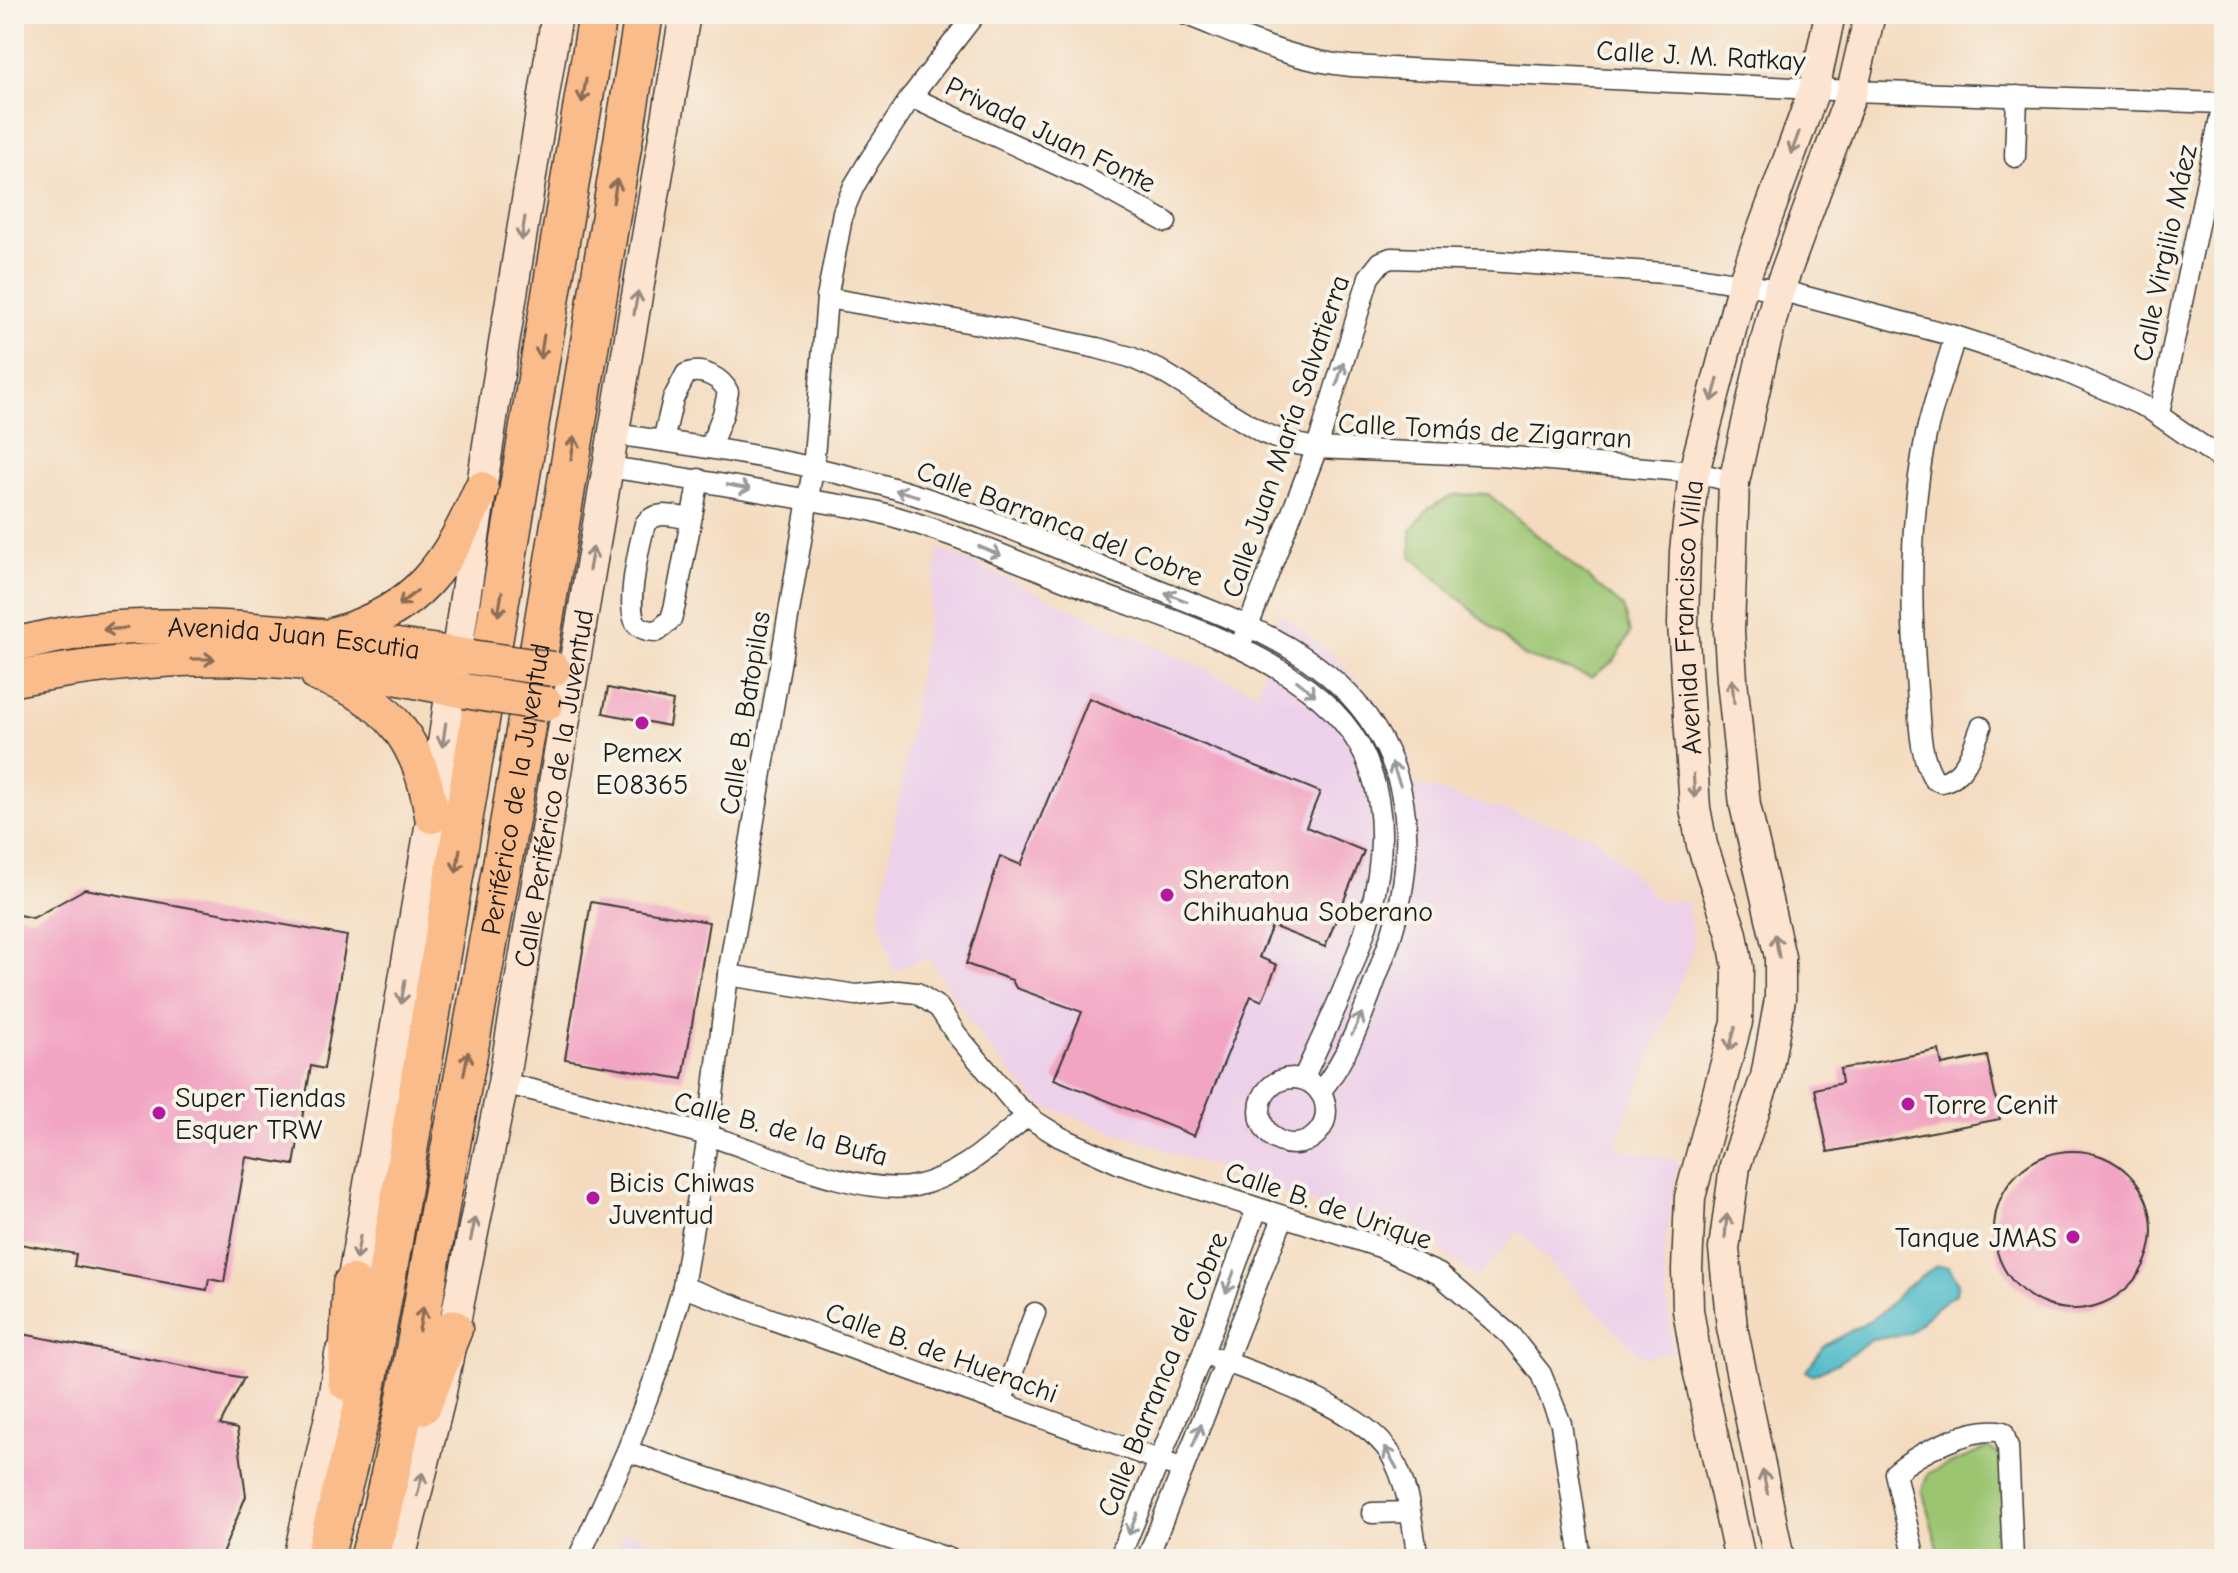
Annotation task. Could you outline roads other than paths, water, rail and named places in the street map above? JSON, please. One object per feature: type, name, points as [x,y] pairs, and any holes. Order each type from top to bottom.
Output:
[{"type":"highway","name":"Periférico de la Juventud","points":[[324,1559],[362,1411],[403,1185],[598,14]]},
{"type":"highway","name":"Periférico de la Juventud","points":[[369,1559],[388,1489],[486,955],[644,14]]},
{"type":"highway","points":[[342,1494],[352,1284]]},
{"type":"highway","points":[[388,1489],[453,1329]]},
{"type":"main road","points":[[298,1559],[331,1412],[432,816],[464,656],[481,489],[557,14]]},
{"type":"main road","name":"Calle Periférico de la Juventud","points":[[400,1559],[425,1464],[503,1083],[556,706],[607,467],[685,14]]},
{"type":"main road","name":"Avenida Francisco Villa","points":[[1740,1559],[1688,1310],[1690,1197],[1737,1022],[1740,998],[1732,934],[1702,845],[1695,808],[1683,624],[1685,551],[1694,472],[1743,283],[1814,90],[1830,14]]},
{"type":"main road","name":"Avenida Francisco Villa","points":[[1779,1559],[1732,1327],[1724,1249],[1735,1166],[1766,1077],[1780,999],[1780,957],[1745,805],[1733,693],[1729,631],[1734,482],[1779,290],[1852,91],[1870,14]]},
{"type":"main road","points":[[322,638],[376,620],[412,596],[447,558],[481,489]]},
{"type":"main road","name":"Avenida Juan Escutia","points":[[14,645],[92,630],[195,627],[322,638],[562,671]]},
{"type":"main road","points":[[57,635],[61,670]]},
{"type":"main road","name":"Avenida Juan Escutia","points":[[14,679],[61,670],[162,659],[268,659],[354,669],[556,706]]},
{"type":"main road","points":[[268,659],[335,680],[356,691],[389,716],[408,739],[420,761],[432,816]]},
{"type":"street","name":"Calle B. Batopilas","points":[[578,1559],[627,1451],[660,1364],[683,1287],[708,1136],[728,975],[813,469],[827,298],[843,212],[854,186],[911,97],[975,14]]},
{"type":"street","name":"Calle J. M. Ratkay","points":[[1184,14],[1317,63],[1814,90],[2224,103]]},
{"type":"street","points":[[2015,157],[2017,96]]},
{"type":"street","name":"Privada Juan Fonte","points":[[911,97],[1086,178],[1166,222]]},
{"type":"street","name":"Calle Virgilio Máez","points":[[2159,414],[2224,103]]},
{"type":"street","name":"Calle Juan María Salvatierra","points":[[1240,647],[1317,448],[1369,277],[1381,262],[1401,257],[1679,274],[1779,290],[1955,336],[2066,372],[2159,414],[2224,461]]},
{"type":"street","name":"Calle Tomás de Zigarran","points":[[827,298],[979,324],[1130,357],[1159,370],[1263,433],[1286,442],[1317,448],[1500,456],[1694,472],[1734,482]]},
{"type":"street","points":[[1955,336],[1927,432],[1914,526],[1912,591],[1915,669],[1921,738],[1925,759],[1934,779],[1941,782],[1956,775],[1966,764],[1981,727]]},
{"type":"street","points":[[663,441],[679,386],[686,374],[699,371],[719,380],[728,392],[710,447]]},
{"type":"street","name":"Calle Barranca del Cobre","points":[[607,467],[699,479],[876,512],[962,540],[1240,647],[1295,680],[1345,723],[1360,744],[1377,795],[1380,818],[1380,869],[1375,897],[1311,1086],[1340,1062],[1368,1001],[1401,904],[1407,835],[1403,794],[1387,749],[1361,709],[1335,681],[1288,646],[1248,626],[971,513],[916,495],[813,469],[710,447],[613,434]]},
{"type":"street","points":[[691,519],[658,514],[647,519],[635,571],[632,610],[637,625],[642,629],[658,631],[671,619],[691,519],[699,479]]},
{"type":"street","points":[[962,540],[971,513]]},
{"type":"street","points":[[1345,723],[1361,709]]},
{"type":"street","name":"Calle B. de Urique","points":[[728,975],[856,995],[898,991],[917,993],[939,1008],[956,1034],[1027,1116],[1060,1137],[1120,1164],[1380,1247],[1439,1274],[1510,1335],[1541,1374],[1561,1424],[1581,1559]]},
{"type":"street","name":"Calle B. de la Bufa","points":[[503,1083],[708,1136],[850,1182],[881,1188],[912,1187],[940,1180],[980,1155],[1027,1116]]},
{"type":"street","name":"Calle Barranca del Cobre","points":[[1119,1559],[1203,1353],[1257,1209]]},
{"type":"street","name":"Calle Barranca del Cobre","points":[[1147,1559],[1283,1218]]},
{"type":"street","name":"Calle B. de Huerachi","points":[[683,1287],[1183,1469]]},
{"type":"street","points":[[1001,1403],[1035,1313]]},
{"type":"street","points":[[1203,1353],[1328,1405],[1363,1423],[1390,1454],[1402,1480],[1418,1559]]},
{"type":"street","points":[[1915,1559],[1895,1473],[1918,1456],[1989,1429],[2003,1432],[2008,1447],[2013,1559]]},
{"type":"street","points":[[627,1451],[950,1559]]},
{"type":"street","points":[[1372,1513],[1410,1512]]},
{"type":"water","points":[[1936,1266],[1949,1267],[1958,1282],[1956,1294],[1937,1307],[1909,1334],[1872,1340],[1836,1364],[1811,1375],[1806,1371],[1824,1346],[1880,1314],[1904,1289]]},
{"type":"place","name":"Pemex E08365","points":[[642,723]]},
{"type":"place","name":"Sheraton Chihuahua Soberano","points":[[1167,895]]},
{"type":"place","name":"Torre Cenit","points":[[1908,1104]]},
{"type":"place","name":"Super Tiendas Esquer TRW","points":[[159,1113]]},
{"type":"place","name":"Bicis Chiwas Juventud","points":[[593,1198]]},
{"type":"place","name":"Tanque JMAS","points":[[2073,1237]]}]
